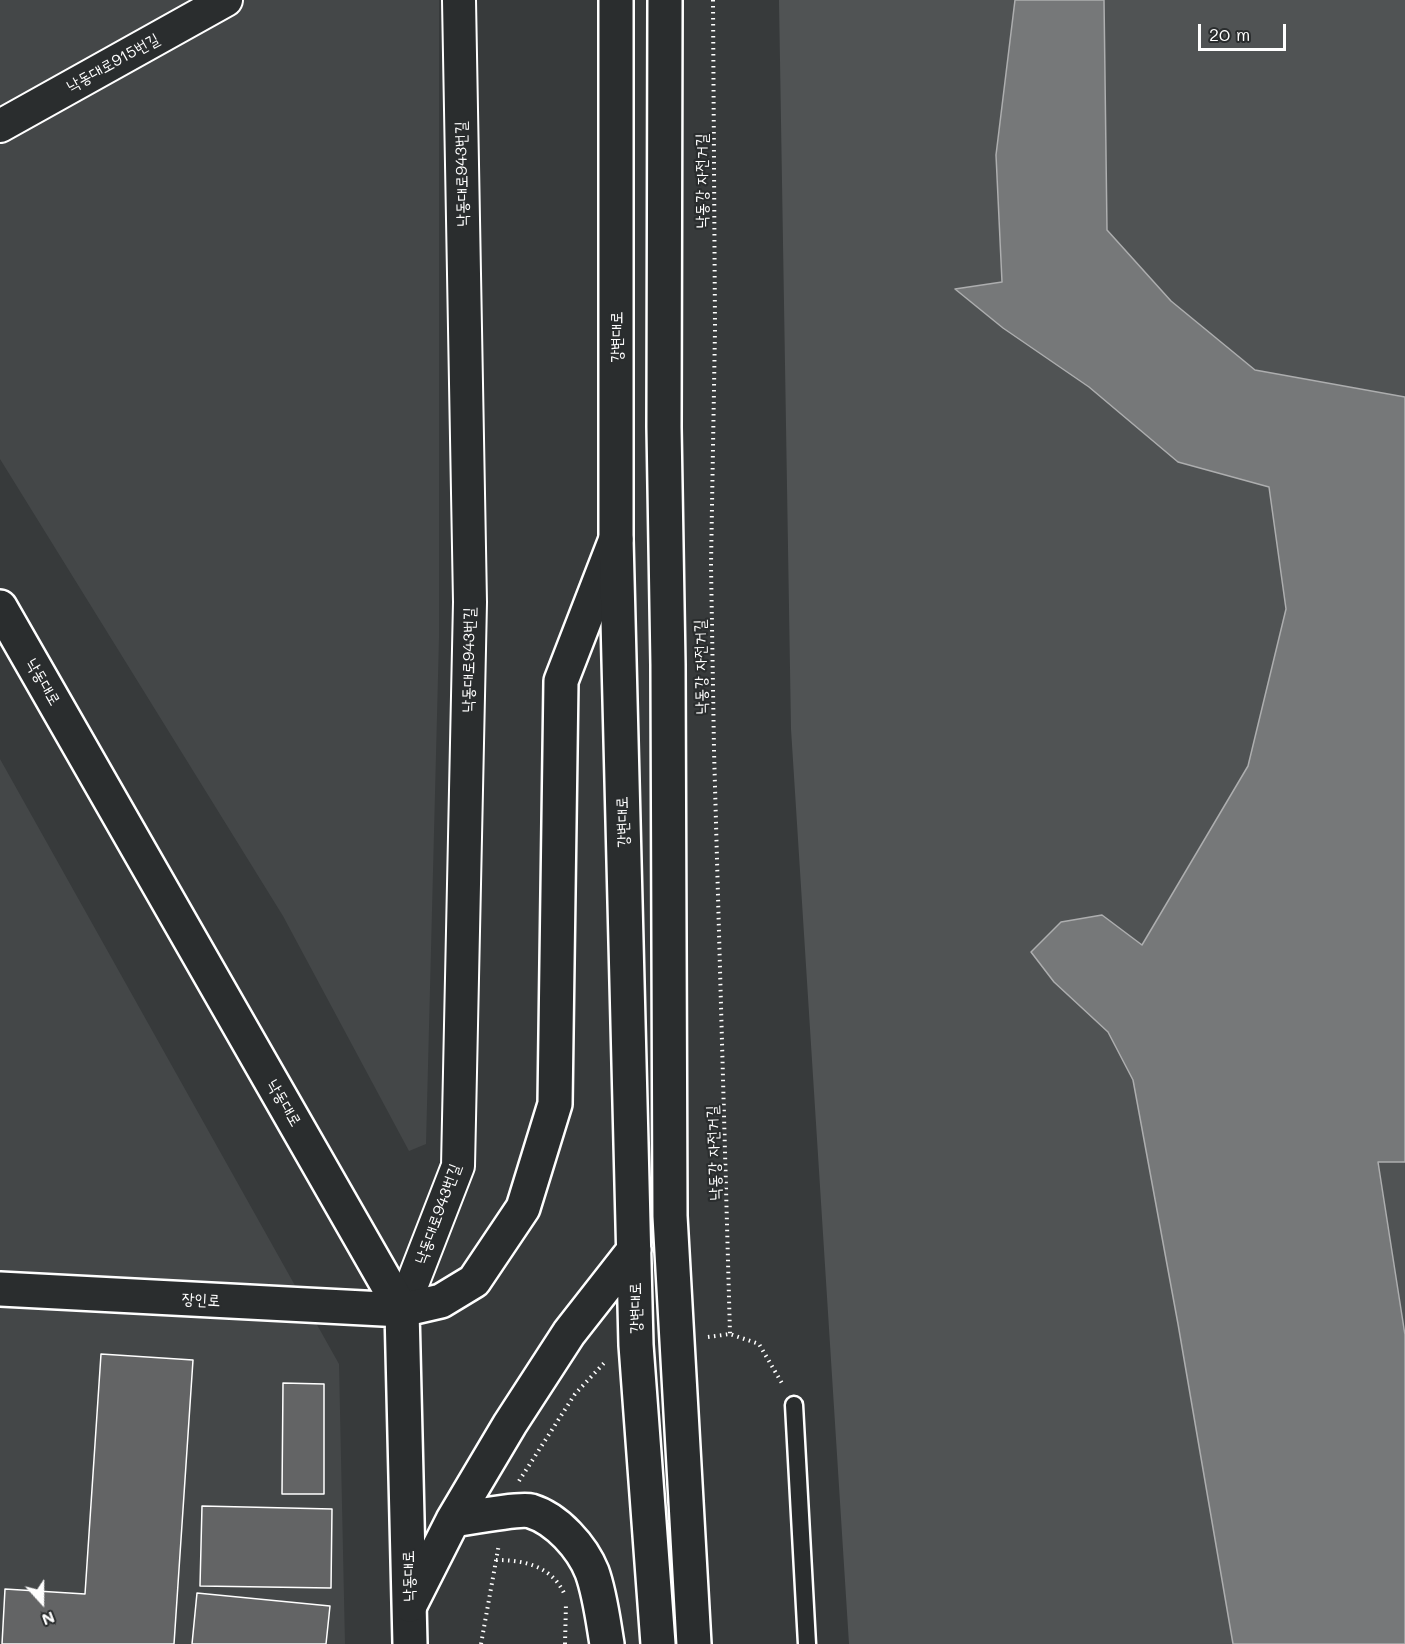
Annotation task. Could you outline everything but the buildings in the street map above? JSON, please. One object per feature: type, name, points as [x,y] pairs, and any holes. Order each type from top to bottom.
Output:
[{"type":"main road","name":"강변대로","points":[[616,0],[616,539],[636,1345],[658,1644]]},
{"type":"main road","points":[[665,0],[664,427],[668,665],[670,1216],[694,1644]]},
{"type":"main road","name":"장인로","points":[[0,1289],[402,1310],[441,1301],[474,1281],[523,1208],[555,1104],[561,681],[616,539]]},
{"type":"main road","name":"낙동대로","points":[[0,607],[402,1310],[410,1644]]},
{"type":"main road","points":[[410,1605],[453,1520],[510,1424],[569,1333],[634,1250]]},
{"type":"main road","points":[[453,1520],[529,1510],[557,1526],[576,1546],[591,1570],[598,1593],[607,1644]]},
{"type":"street","name":"낙동대로915번길","points":[[0,126],[226,0]]},
{"type":"street","name":"낙동대로943번길","points":[[402,1310],[458,1166],[470,602],[459,0]]},
{"type":"lane","points":[[794,1405],[807,1644]]},
{"type":"path","name":"낙동강 자전거길","points":[[713,0],[715,329],[712,600],[730,1334],[759,1344],[794,1405]]},
{"type":"path","points":[[516,1485],[575,1394],[603,1362]]},
{"type":"path","points":[[481,1644],[496,1560],[531,1563],[555,1580],[566,1600],[565,1644]]},
{"type":"shaded area","points":[[0,0],[439,0],[439,638],[426,1144],[409,1151],[283,916],[0,459]]},
{"type":"shaded area","points":[[779,0],[1015,0],[996,155],[1002,282],[955,289],[1003,328],[1089,387],[1178,462],[1270,487],[1286,609],[1248,766],[1141,946],[1054,982],[1108,1032],[1133,1080],[1233,1644],[849,1644],[791,729]]},
{"type":"shaded area","points":[[1015,0],[1104,0],[1107,230],[1171,301],[1255,370],[1405,397],[1405,1162],[1378,1162],[1405,1335],[1405,1644],[1233,1644],[1133,1080],[1108,1032],[1054,982],[1031,952],[1061,922],[1102,915],[1142,945],[1248,766],[1286,609],[1269,487],[1178,462],[1089,387],[1003,328],[955,289],[1002,282],[996,155]]},
{"type":"shaded area","points":[[1104,0],[1405,0],[1405,397],[1255,370],[1171,301],[1107,230]]},
{"type":"shaded area","points":[[0,759],[339,1364],[345,1644],[0,1644]]},
{"type":"shaded area","points":[[1378,1161],[1405,1162],[1405,1335]]}]
